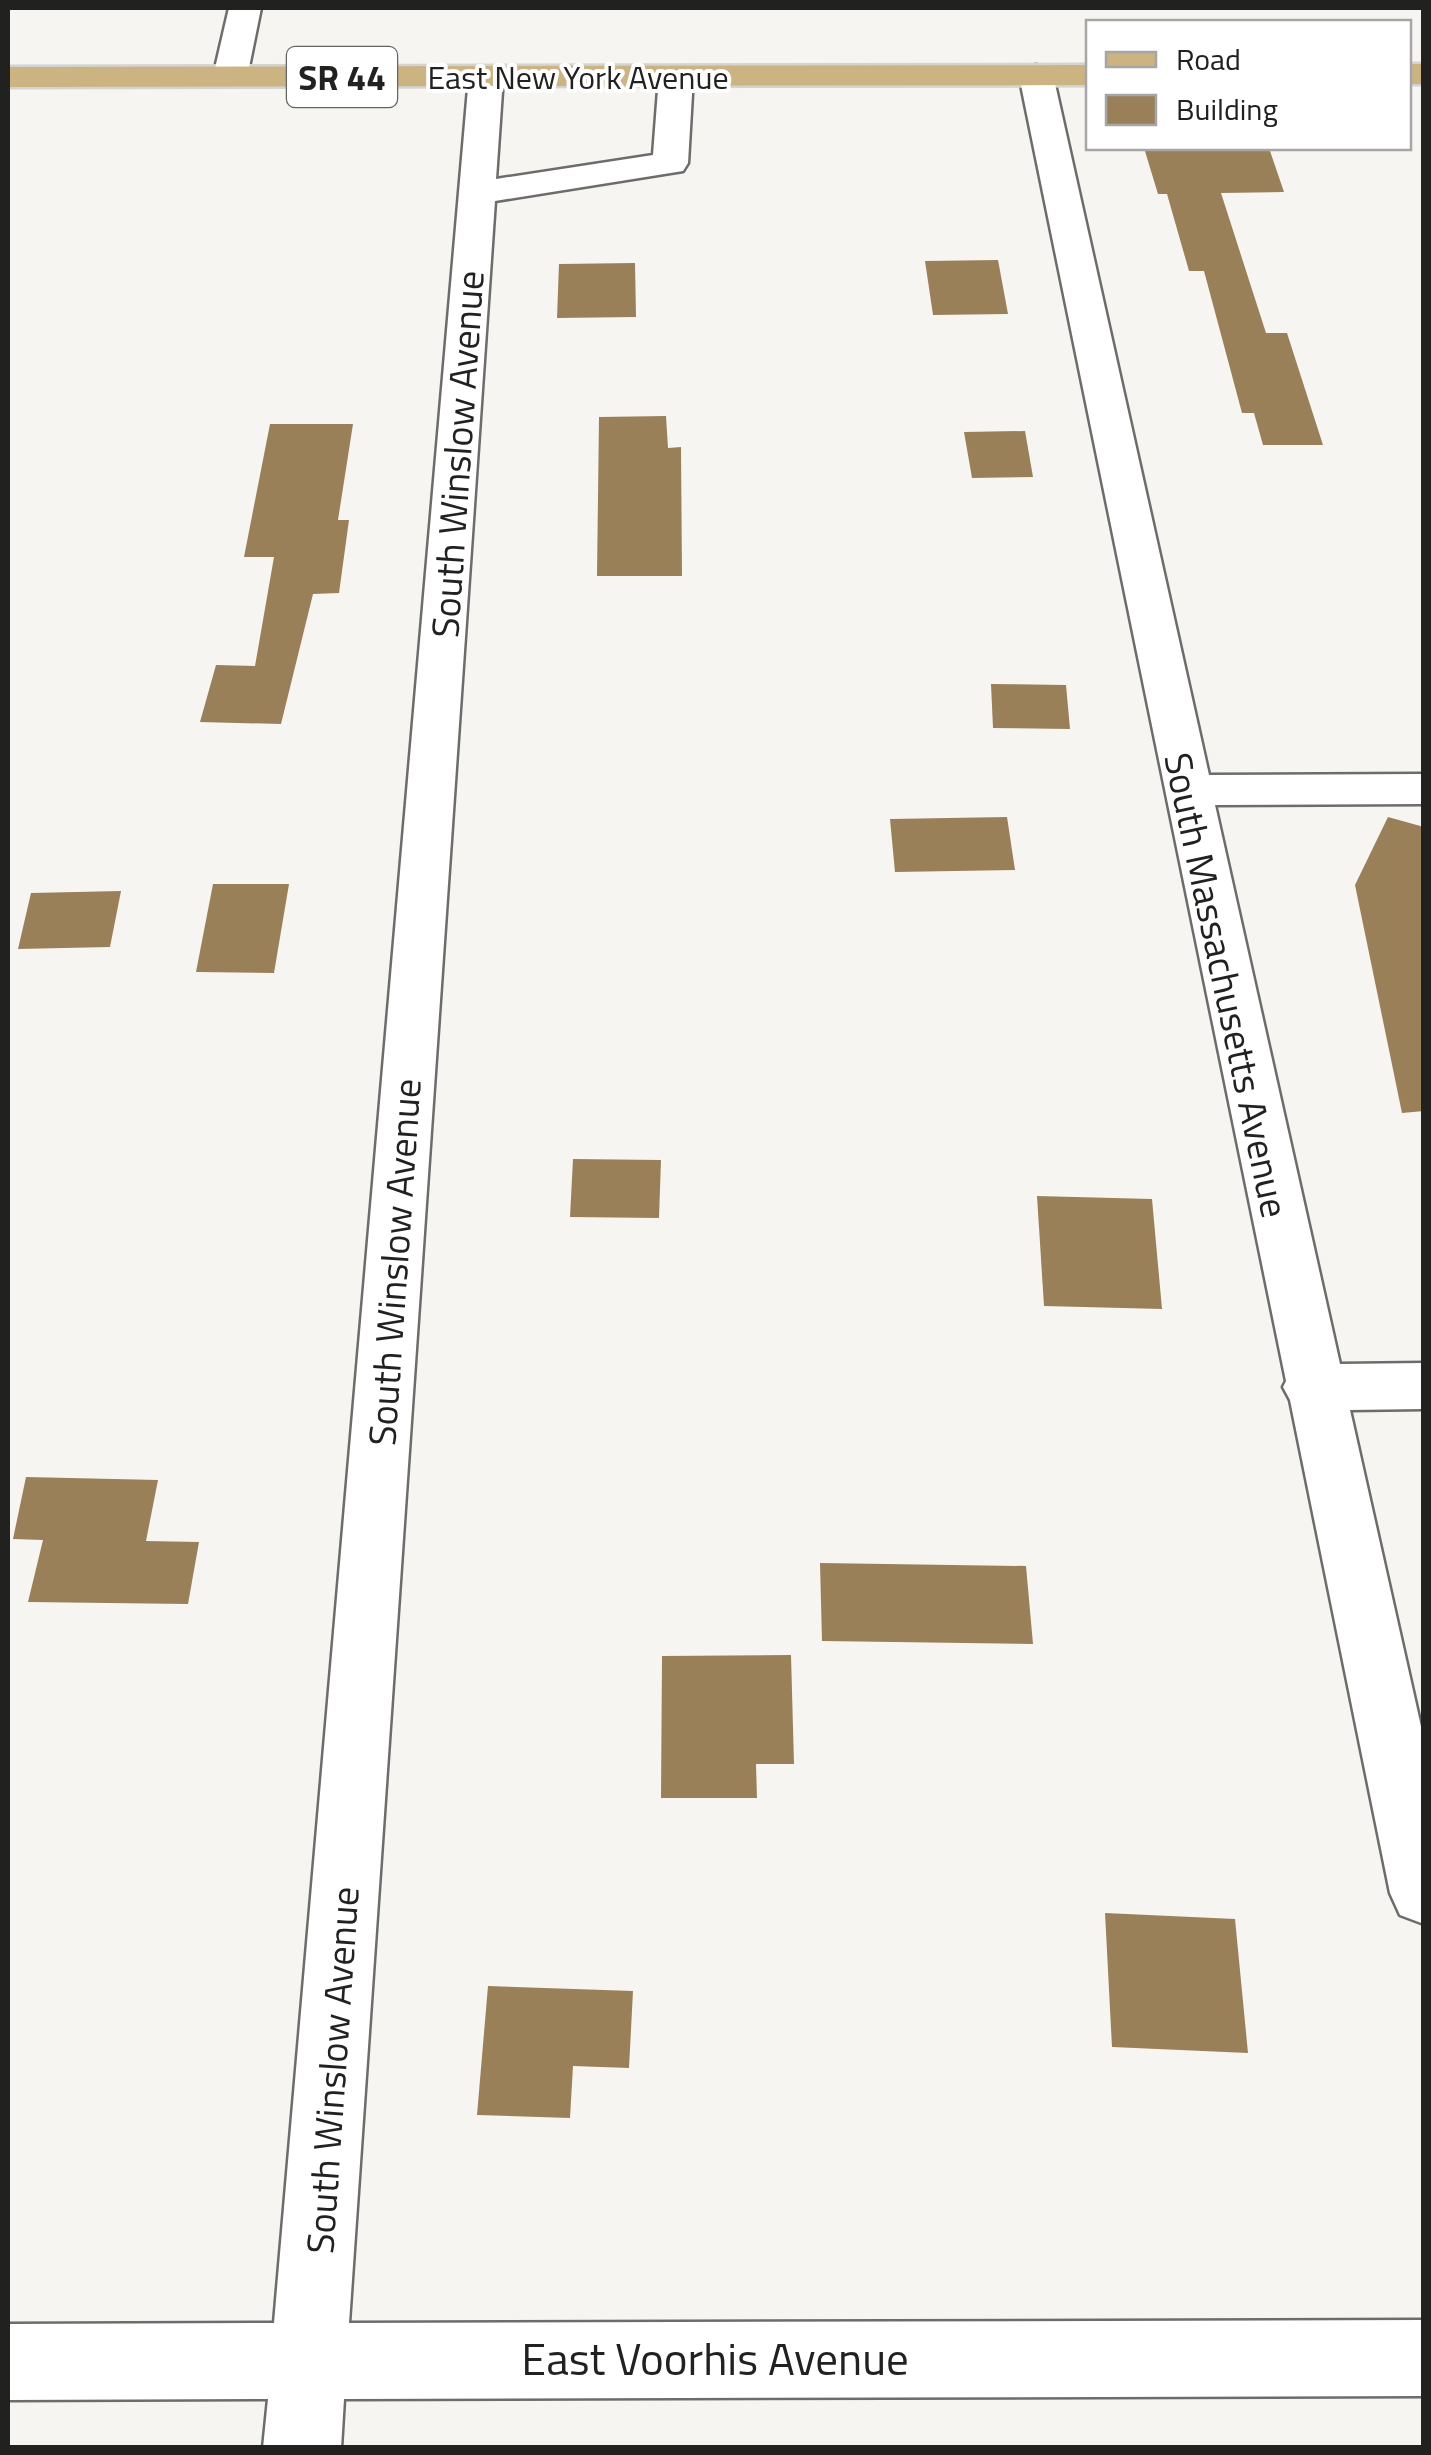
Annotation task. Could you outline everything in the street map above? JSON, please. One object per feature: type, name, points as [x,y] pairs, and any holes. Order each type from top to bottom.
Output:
[{"type":"main road","name":"East New York Avenue","points":[[8,77],[1086,75]]},
{"type":"street","points":[[230,77],[245,8]]},
{"type":"street","name":"South Massachusetts Avenue","points":[[1036,75],[1312,1387],[1424,1893]]},
{"type":"street","name":"South Winslow Avenue","points":[[302,2448],[486,76]]},
{"type":"street","points":[[477,194],[670,163],[676,77]]},
{"type":"street","points":[[1186,790],[1424,789]]},
{"type":"street","points":[[1312,1387],[1424,1386]]},
{"type":"street","name":"East Voorhis Avenue","points":[[8,2362],[309,2358],[1424,2358]]},
{"type":"building","points":[[1145,150],[1270,150],[1284,192],[1221,193],[1266,333],[1287,333],[1323,445],[1263,445],[1254,413],[1242,413],[1204,271],[1189,271],[1167,194],[1158,194]]},
{"type":"building","points":[[998,260],[1008,314],[933,315],[925,261]]},
{"type":"building","points":[[635,263],[636,317],[557,318],[559,264]]},
{"type":"building","points":[[666,416],[668,448],[681,447],[682,576],[597,576],[599,417]]},
{"type":"building","points":[[270,424],[353,424],[338,520],[349,520],[339,593],[313,594],[281,724],[200,722],[216,665],[255,666],[274,557],[244,557]]},
{"type":"building","points":[[1025,431],[1033,477],[972,478],[964,432]]},
{"type":"building","points":[[991,684],[1066,685],[1070,729],[993,728]]},
{"type":"building","points":[[1007,817],[1015,870],[895,872],[890,819]]},
{"type":"building","points":[[1388,817],[1424,827],[1424,1111],[1402,1113],[1355,885]]},
{"type":"building","points":[[213,884],[289,884],[274,973],[196,972]]},
{"type":"building","points":[[121,891],[110,947],[18,949],[31,893]]},
{"type":"building","points":[[573,1159],[661,1160],[659,1218],[570,1217]]},
{"type":"building","points":[[1037,1196],[1152,1199],[1162,1309],[1044,1306]]},
{"type":"building","points":[[26,1477],[158,1480],[146,1541],[199,1542],[188,1604],[28,1602],[43,1540],[13,1539]]},
{"type":"building","points":[[820,1563],[1026,1566],[1033,1644],[822,1641]]},
{"type":"building","points":[[791,1655],[794,1764],[756,1764],[757,1798],[661,1798],[662,1656]]},
{"type":"building","points":[[1105,1913],[1235,1919],[1248,2053],[1112,2047]]},
{"type":"building","points":[[488,1986],[633,1991],[629,2068],[573,2066],[570,2118],[477,2115]]}]
